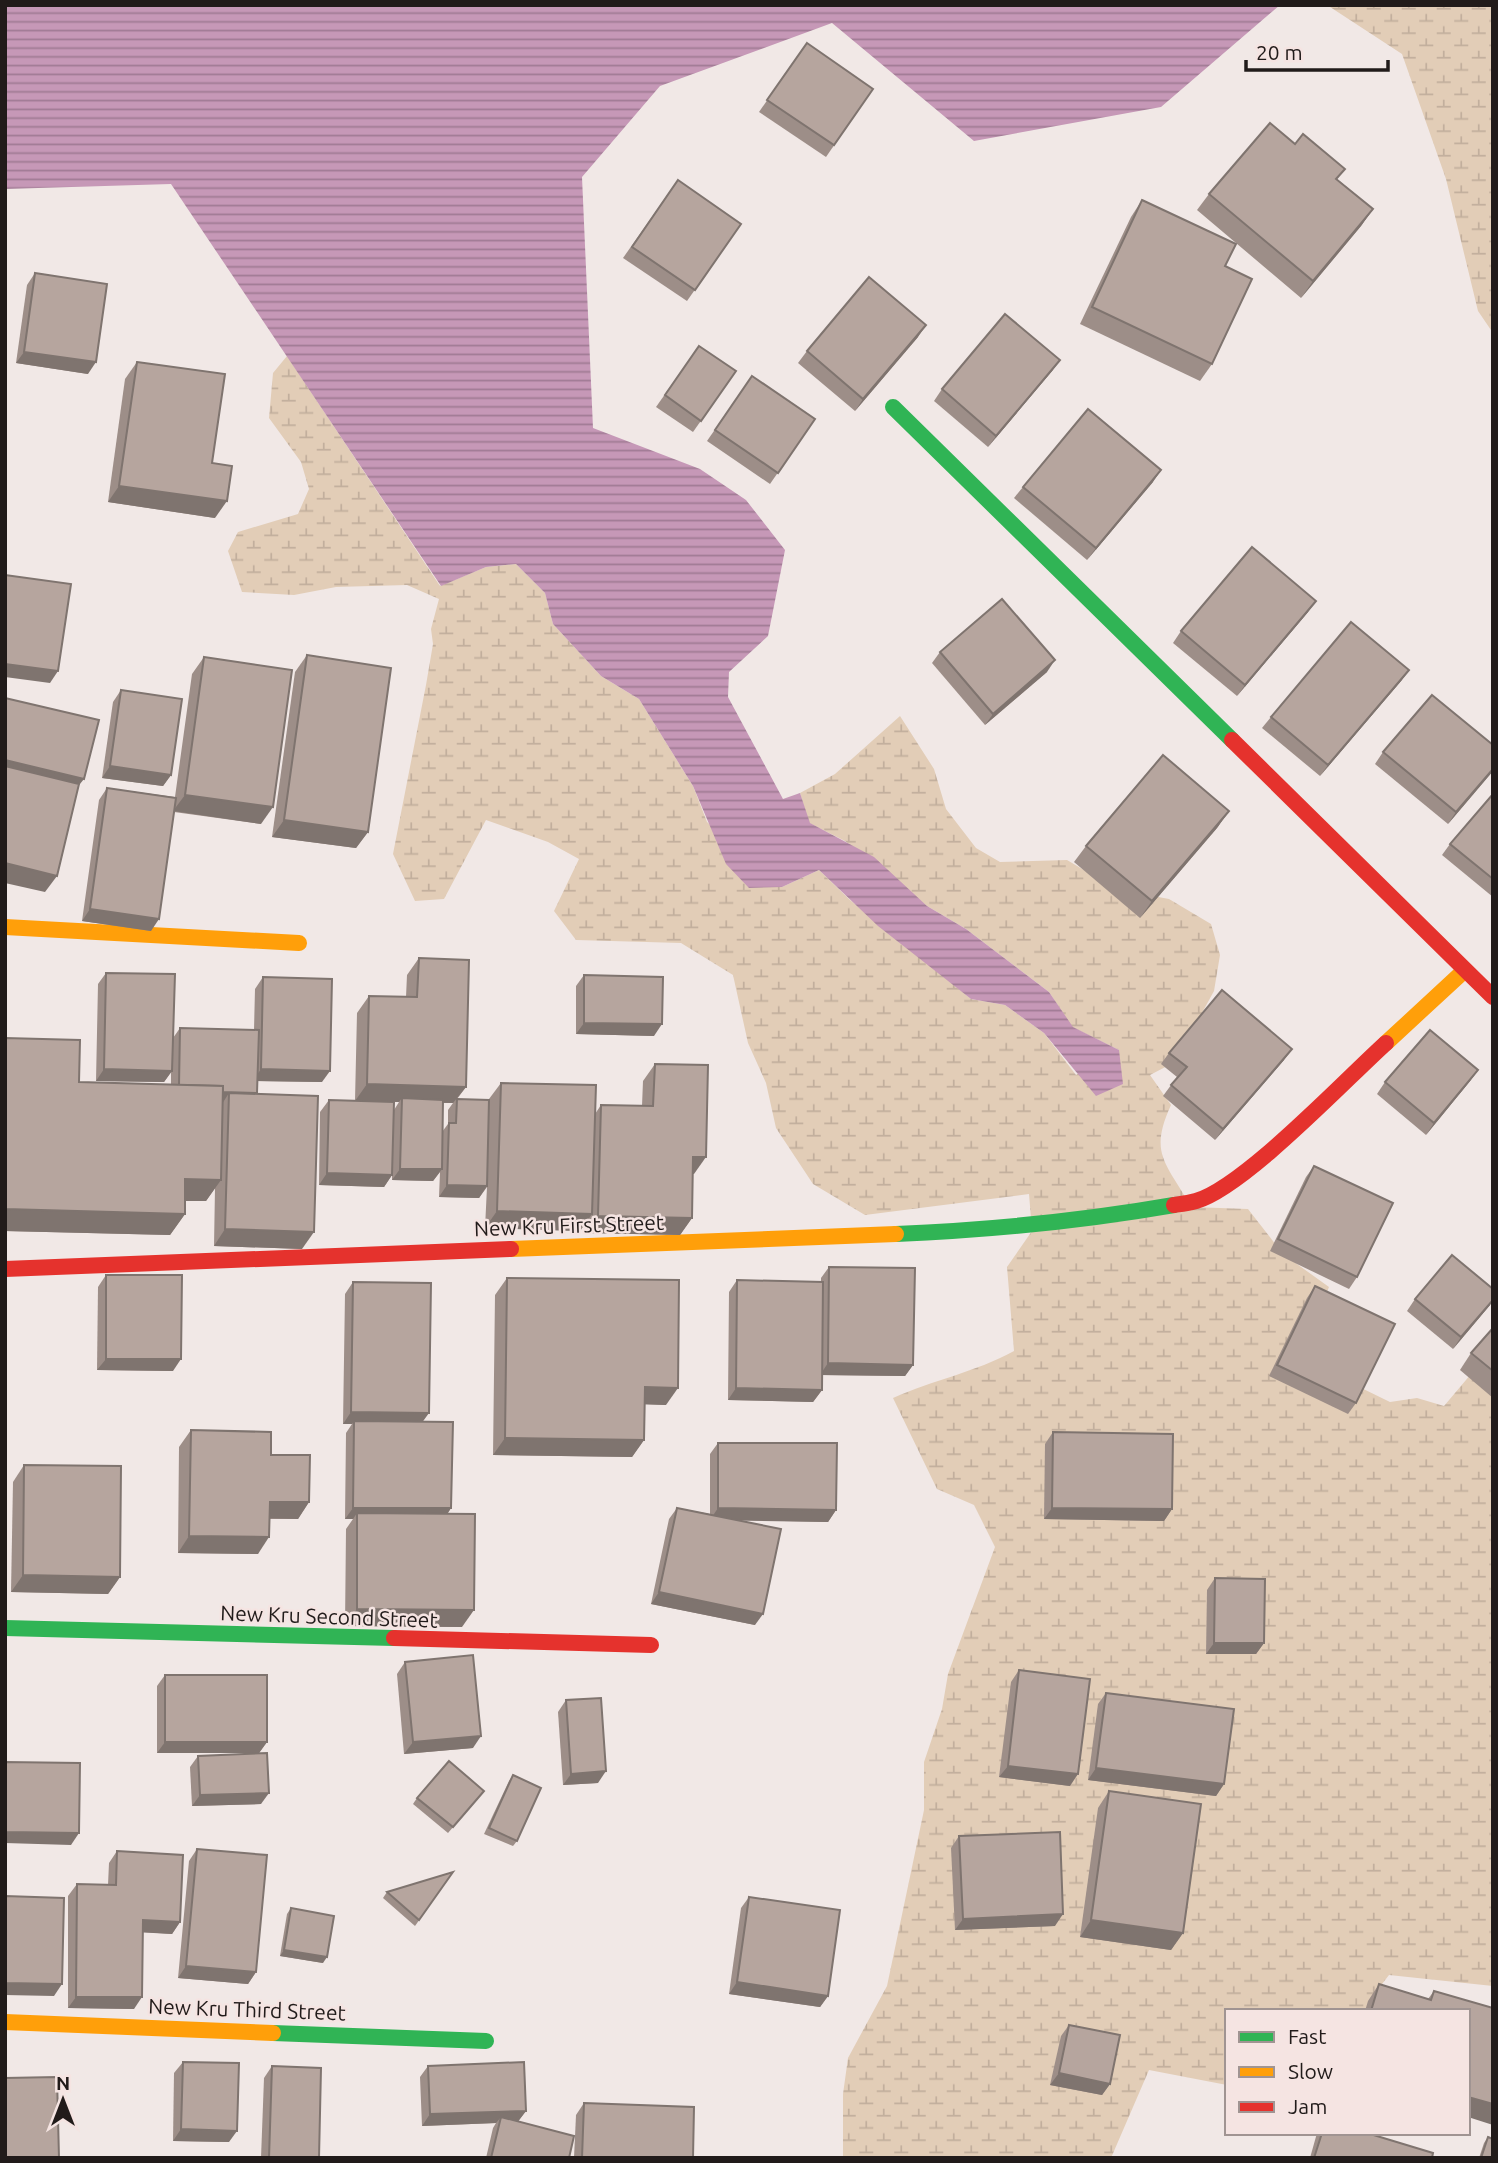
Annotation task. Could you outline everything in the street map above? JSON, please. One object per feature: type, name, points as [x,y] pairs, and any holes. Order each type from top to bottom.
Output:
[{"type":"street","points":[[894,407],[1493,997]]},
{"type":"street","points":[[5,927],[299,943]]},
{"type":"street","name":"New Kru First Street","points":[[5,1269],[976,1231],[1090,1220],[1134,1209],[1196,1201],[1221,1188],[1259,1159],[1465,970]]},
{"type":"street","name":"New Kru Second Street","points":[[5,1628],[651,1645]]},
{"type":"street","name":"New Kru Third Street","points":[[5,2022],[486,2041]]},
{"type":"green space","points":[[1327,5],[1493,5],[1493,333],[1478,311],[1446,179],[1402,54]]},
{"type":"green space","points":[[287,356],[440,586],[486,567],[516,564],[545,593],[553,624],[601,676],[639,699],[693,786],[707,822],[782,887],[819,870],[850,900],[971,999],[1005,1005],[1044,1033],[1076,1075],[1119,1050],[1072,1027],[1049,992],[966,929],[927,906],[845,841],[809,823],[800,793],[835,774],[900,716],[934,769],[946,809],[976,848],[1000,862],[1067,860],[1116,889],[1169,899],[1211,924],[1220,955],[1214,991],[1175,1062],[1150,1075],[1171,1105],[1161,1136],[1163,1158],[1191,1207],[1248,1209],[1283,1254],[1329,1287],[1300,1358],[1390,1402],[1417,1398],[1444,1406],[1493,1348],[1493,1986],[1389,1975],[1369,2001],[1369,2009],[1225,2009],[1225,2085],[1149,2070],[1111,2158],[843,2158],[843,2094],[848,2058],[887,1986],[924,1810],[924,1762],[942,1709],[948,1674],[995,1547],[974,1505],[937,1489],[893,1398],[985,1365],[1014,1351],[1007,1267],[1032,1231],[1029,1194],[865,1215],[813,1184],[776,1128],[766,1083],[748,1043],[733,975],[681,943],[576,940],[554,911],[579,859],[548,842],[486,820],[444,899],[415,901],[393,854],[433,644],[431,629],[439,599],[407,585],[336,587],[294,595],[242,592],[228,551],[238,532],[298,514],[309,489],[301,462],[269,418],[273,373]]},
{"type":"shaded area","points":[[5,5],[1280,5],[1161,107],[974,141],[832,23],[660,86],[582,177],[593,428],[700,469],[746,500],[785,550],[768,636],[729,672],[728,697],[783,799],[800,793],[810,823],[874,857],[927,906],[966,929],[1049,992],[1073,1027],[1119,1050],[1123,1084],[1096,1096],[1044,1033],[1005,1005],[971,999],[878,926],[819,870],[782,887],[749,888],[726,864],[693,786],[639,699],[601,676],[553,624],[545,593],[516,564],[486,567],[441,586],[171,184],[5,189]]},
{"type":"building","points":[[807,43],[873,89],[834,145],[767,100]]},
{"type":"building","points":[[1270,123],[1295,144],[1303,134],[1345,169],[1336,179],[1373,209],[1313,281],[1209,194]]},
{"type":"building","points":[[678,180],[741,224],[695,290],[632,247]]},
{"type":"building","points":[[1142,200],[1236,244],[1225,266],[1252,279],[1212,364],[1092,307]]},
{"type":"building","points":[[35,273],[107,284],[96,362],[24,352]]},
{"type":"building","points":[[869,277],[926,325],[863,399],[807,351]]},
{"type":"building","points":[[1005,314],[1060,360],[996,436],[942,389]]},
{"type":"building","points":[[699,346],[736,371],[701,421],[665,395]]},
{"type":"building","points":[[137,362],[225,374],[212,463],[232,466],[227,501],[119,486]]},
{"type":"building","points":[[752,376],[815,419],[778,473],[715,430]]},
{"type":"building","points":[[1088,409],[1161,470],[1096,548],[1023,487]]},
{"type":"building","points":[[1252,547],[1316,601],[1245,685],[1181,631]]},
{"type":"building","points":[[5,575],[71,584],[58,671],[5,664]]},
{"type":"building","points":[[1002,599],[1055,660],[993,714],[940,652]]},
{"type":"building","points":[[1351,622],[1409,670],[1328,765],[1271,717]]},
{"type":"building","points":[[307,655],[391,668],[368,832],[284,820]]},
{"type":"building","points":[[204,657],[292,670],[273,807],[185,795]]},
{"type":"building","points":[[121,690],[182,699],[171,775],[110,766]]},
{"type":"building","points":[[1432,695],[1493,745],[1493,769],[1456,812],[1383,752]]},
{"type":"building","points":[[5,698],[99,720],[84,779],[5,760]]},
{"type":"building","points":[[1163,755],[1229,811],[1152,901],[1086,846]]},
{"type":"building","points":[[5,766],[79,784],[57,876],[5,863]]},
{"type":"building","points":[[107,788],[176,798],[159,919],[90,909]]},
{"type":"building","points":[[1493,794],[1493,879],[1450,844]]},
{"type":"building","points":[[419,958],[469,960],[466,1087],[367,1084],[369,996],[417,997]]},
{"type":"building","points":[[106,973],[175,974],[172,1071],[104,1069]]},
{"type":"building","points":[[584,975],[663,977],[662,1024],[584,1023]]},
{"type":"building","points":[[263,977],[332,979],[330,1071],[261,1069]]},
{"type":"building","points":[[1222,990],[1292,1049],[1223,1129],[1171,1085],[1187,1067],[1169,1053]]},
{"type":"building","points":[[180,1028],[259,1030],[257,1093],[223,1092],[223,1086],[179,1085]]},
{"type":"building","points":[[1430,1030],[1478,1070],[1434,1123],[1385,1082]]},
{"type":"building","points":[[5,1038],[80,1040],[79,1082],[223,1086],[221,1180],[185,1179],[185,1214],[5,1209]]},
{"type":"building","points":[[655,1064],[708,1065],[706,1157],[693,1157],[692,1218],[598,1216],[601,1105],[653,1106]]},
{"type":"building","points":[[501,1083],[596,1085],[592,1214],[497,1211]]},
{"type":"building","points":[[229,1093],[318,1096],[314,1232],[225,1229]]},
{"type":"building","points":[[402,1098],[443,1100],[442,1169],[400,1169]]},
{"type":"building","points":[[457,1099],[489,1100],[487,1186],[447,1185],[449,1123],[456,1123]]},
{"type":"building","points":[[329,1100],[394,1102],[392,1175],[327,1173]]},
{"type":"building","points":[[1314,1166],[1393,1203],[1357,1277],[1278,1239]]},
{"type":"building","points":[[1452,1255],[1493,1289],[1493,1300],[1461,1337],[1415,1299]]},
{"type":"building","points":[[829,1267],[915,1268],[913,1365],[828,1363]]},
{"type":"building","points":[[106,1275],[182,1275],[181,1359],[106,1359]]},
{"type":"building","points":[[507,1278],[679,1280],[678,1388],[645,1387],[644,1440],[505,1438]]},
{"type":"building","points":[[737,1280],[823,1282],[822,1390],[736,1388]]},
{"type":"building","points":[[353,1282],[431,1283],[429,1413],[351,1412]]},
{"type":"building","points":[[1315,1286],[1395,1324],[1356,1403],[1277,1365]]},
{"type":"building","points":[[1493,1328],[1493,1371],[1471,1353]]},
{"type":"building","points":[[354,1421],[453,1422],[451,1508],[353,1508]]},
{"type":"building","points":[[191,1430],[271,1432],[271,1455],[310,1455],[309,1502],[270,1502],[269,1537],[189,1536]]},
{"type":"building","points":[[1053,1432],[1173,1434],[1172,1509],[1052,1508]]},
{"type":"building","points":[[718,1443],[837,1443],[836,1510],[718,1508]]},
{"type":"building","points":[[24,1465],[121,1466],[120,1577],[23,1575]]},
{"type":"building","points":[[677,1508],[781,1529],[763,1614],[659,1592]]},
{"type":"building","points":[[357,1513],[475,1514],[474,1610],[357,1609]]},
{"type":"building","points":[[1215,1578],[1265,1579],[1264,1643],[1214,1643]]},
{"type":"building","points":[[473,1655],[481,1736],[413,1742],[405,1662]]},
{"type":"building","points":[[1019,1670],[1090,1679],[1078,1774],[1008,1766]]},
{"type":"building","points":[[165,1675],[267,1675],[267,1742],[165,1742]]},
{"type":"building","points":[[1106,1693],[1234,1709],[1224,1784],[1096,1768]]},
{"type":"building","points":[[601,1698],[606,1771],[571,1774],[566,1700]]},
{"type":"building","points":[[267,1753],[269,1793],[200,1795],[198,1756]]},
{"type":"building","points":[[449,1761],[484,1791],[453,1827],[417,1798]]},
{"type":"building","points":[[5,1762],[80,1763],[79,1833],[5,1832]]},
{"type":"building","points":[[513,1775],[541,1788],[517,1841],[489,1828]]},
{"type":"building","points":[[1109,1791],[1201,1804],[1183,1933],[1091,1920]]},
{"type":"building","points":[[1060,1832],[1063,1914],[963,1919],[959,1836]]},
{"type":"building","points":[[197,1849],[267,1855],[256,1972],[186,1966]]},
{"type":"building","points":[[117,1851],[183,1855],[180,1922],[143,1920],[142,1997],[76,1997],[77,1884],[116,1885]]},
{"type":"building","points":[[453,1872],[419,1920],[387,1892]]},
{"type":"building","points":[[5,1896],[64,1898],[62,1984],[5,1983]]},
{"type":"building","points":[[749,1897],[840,1910],[828,1996],[737,1982]]},
{"type":"building","points":[[291,1908],[334,1916],[327,1957],[284,1950]]},
{"type":"building","points":[[1379,1984],[1431,2000],[1434,1991],[1493,2008],[1493,2104],[1470,2098],[1470,2009],[1372,2009]]},
{"type":"building","points":[[1069,2025],[1120,2035],[1110,2084],[1059,2073]]},
{"type":"building","points":[[183,2062],[239,2063],[237,2131],[181,2129]]},
{"type":"building","points":[[524,2062],[526,2111],[430,2114],[428,2066]]},
{"type":"building","points":[[272,2066],[321,2068],[319,2158],[269,2158]]},
{"type":"building","points":[[57,2077],[59,2158],[5,2158],[5,2078]]},
{"type":"building","points":[[584,2103],[694,2107],[693,2158],[582,2158]]},
{"type":"building","points":[[501,2117],[574,2136],[569,2158],[491,2158]]},
{"type":"building","points":[[1321,2135],[1374,2135],[1433,2153],[1432,2158],[1314,2158]]},
{"type":"building","points":[[1488,2137],[1493,2139],[1493,2158],[1481,2158]]},
{"type":"traffic: fast","points":[[893,407],[1232,740]]},
{"type":"traffic: fast","points":[[896,1234],[1036,1224],[1174,1205]]},
{"type":"traffic: fast","points":[[5,1628],[394,1638]]},
{"type":"traffic: fast","points":[[273,2033],[486,2041]]},
{"type":"traffic: slow","points":[[5,927],[299,943]]},
{"type":"traffic: slow","points":[[1386,1043],[1465,970]]},
{"type":"traffic: slow","points":[[511,1249],[896,1234]]},
{"type":"traffic: slow","points":[[5,2022],[273,2033]]},
{"type":"traffic: jam","points":[[1232,740],[1493,997]]},
{"type":"traffic: jam","points":[[1174,1205],[1196,1201],[1240,1176],[1293,1131],[1386,1043]]},
{"type":"traffic: jam","points":[[5,1269],[511,1249]]},
{"type":"traffic: jam","points":[[394,1638],[651,1645]]}]
